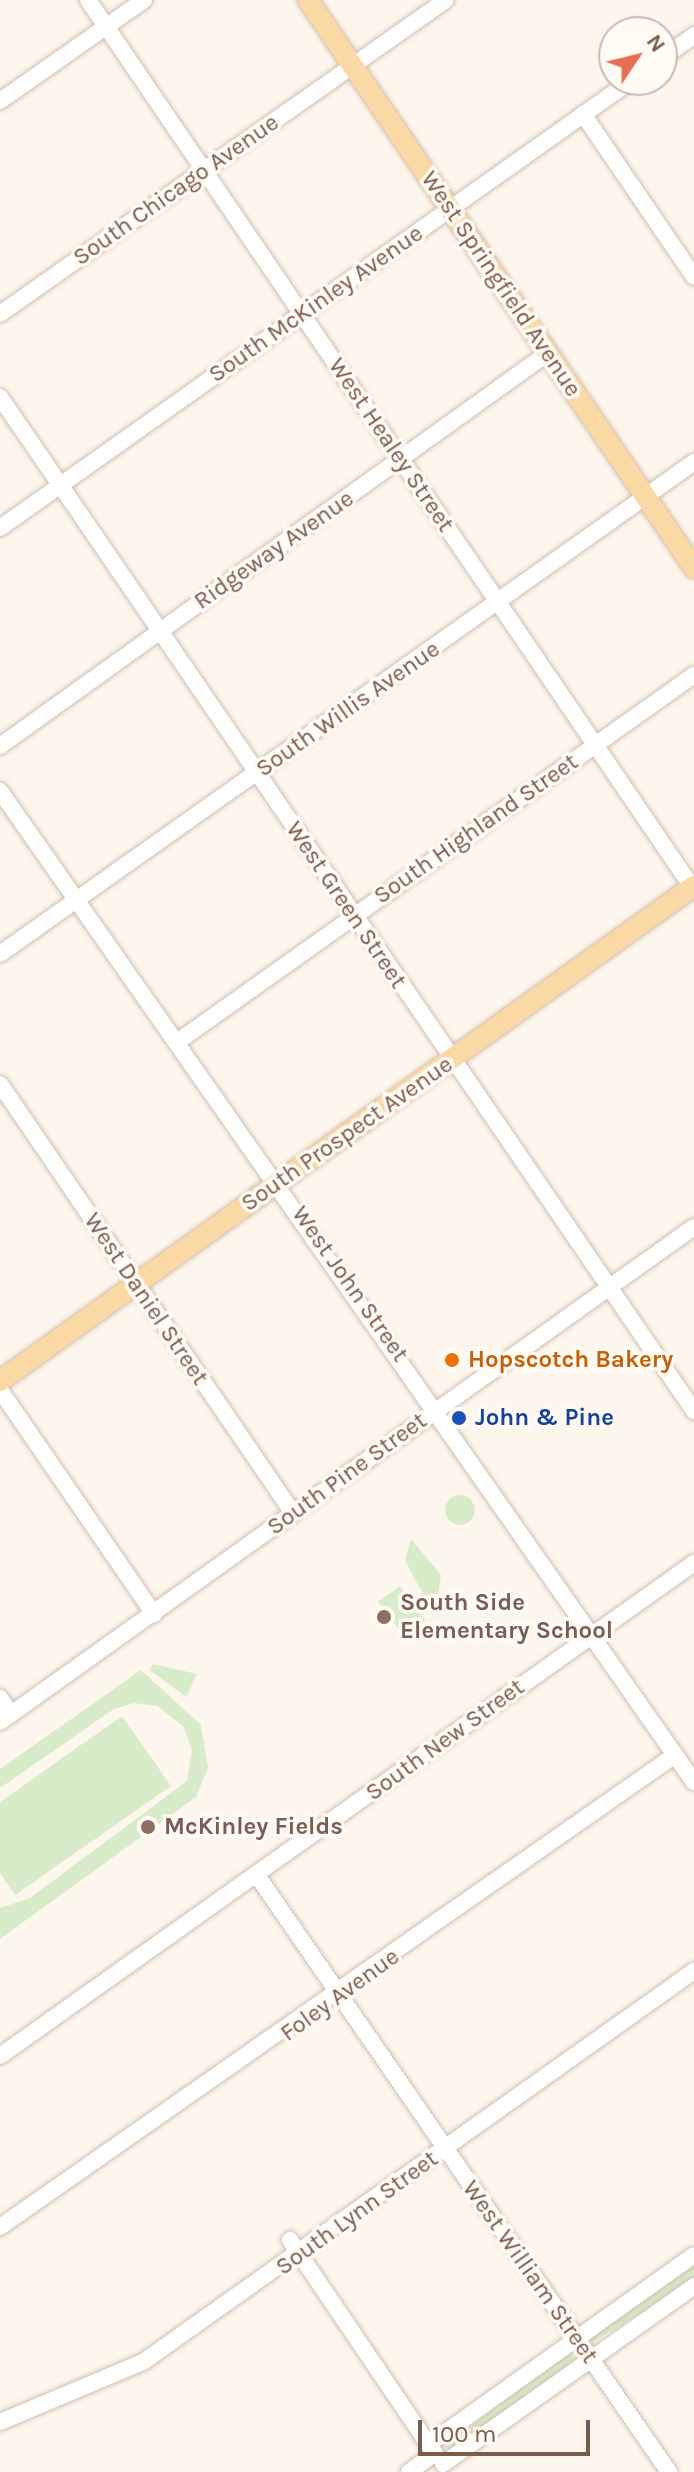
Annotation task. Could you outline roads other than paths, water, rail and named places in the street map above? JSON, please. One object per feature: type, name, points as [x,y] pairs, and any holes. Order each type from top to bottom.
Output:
[{"type":"main road","name":"West Springfield Avenue","points":[[308,0],[694,568]]},
{"type":"main road","name":"South Prospect Avenue","points":[[0,1381],[693,888]]},
{"type":"street","name":"West Healey Street","points":[[88,0],[693,888]]},
{"type":"street","points":[[0,101],[144,0]]},
{"type":"street","name":"South Chicago Avenue","points":[[0,314],[446,0]]},
{"type":"street","name":"South McKinley Avenue","points":[[0,528],[609,96]]},
{"type":"street","points":[[583,114],[694,277]]},
{"type":"street","name":"Ridgeway Avenue","points":[[0,746],[548,353]]},
{"type":"street","name":"West Green Street","points":[[0,397],[694,1411]]},
{"type":"street","name":"South Willis Avenue","points":[[0,954],[694,462]]},
{"type":"street","name":"South Highland Street","points":[[180,1040],[694,675]]},
{"type":"street","name":"West John Street","points":[[0,791],[180,1040],[694,1782]]},
{"type":"street","name":"West Daniel Street","points":[[0,1084],[293,1513]]},
{"type":"street","name":"South Pine Street","points":[[6,1718],[694,1227]]},
{"type":"street","points":[[0,1390],[154,1614]]},
{"type":"street","name":"South New Street","points":[[0,2056],[694,1563]]},
{"type":"street","points":[[0,1698],[6,1718]]},
{"type":"street","name":"Foley Avenue","points":[[0,2227],[340,1995],[675,1755]]},
{"type":"street","name":"West William Street","points":[[256,1874],[669,2472]]},
{"type":"street","name":"South Lynn Street","points":[[0,2422],[143,2362],[295,2248],[445,2149],[694,1971]]},
{"type":"street","points":[[295,2248],[439,2458]]},
{"type":"street","points":[[439,2458],[576,2340],[694,2255]]},
{"type":"street","points":[[409,2472],[439,2458],[694,2286]]},
{"type":"place","name":"Hopscotch Bakery","points":[[452,1360]]},
{"type":"place","name":"John & Pine","points":[[459,1418]]},
{"type":"place","name":"South Side Elementary School","points":[[384,1617]]},
{"type":"place","name":"McKinley Fields","points":[[148,1827]]}]
